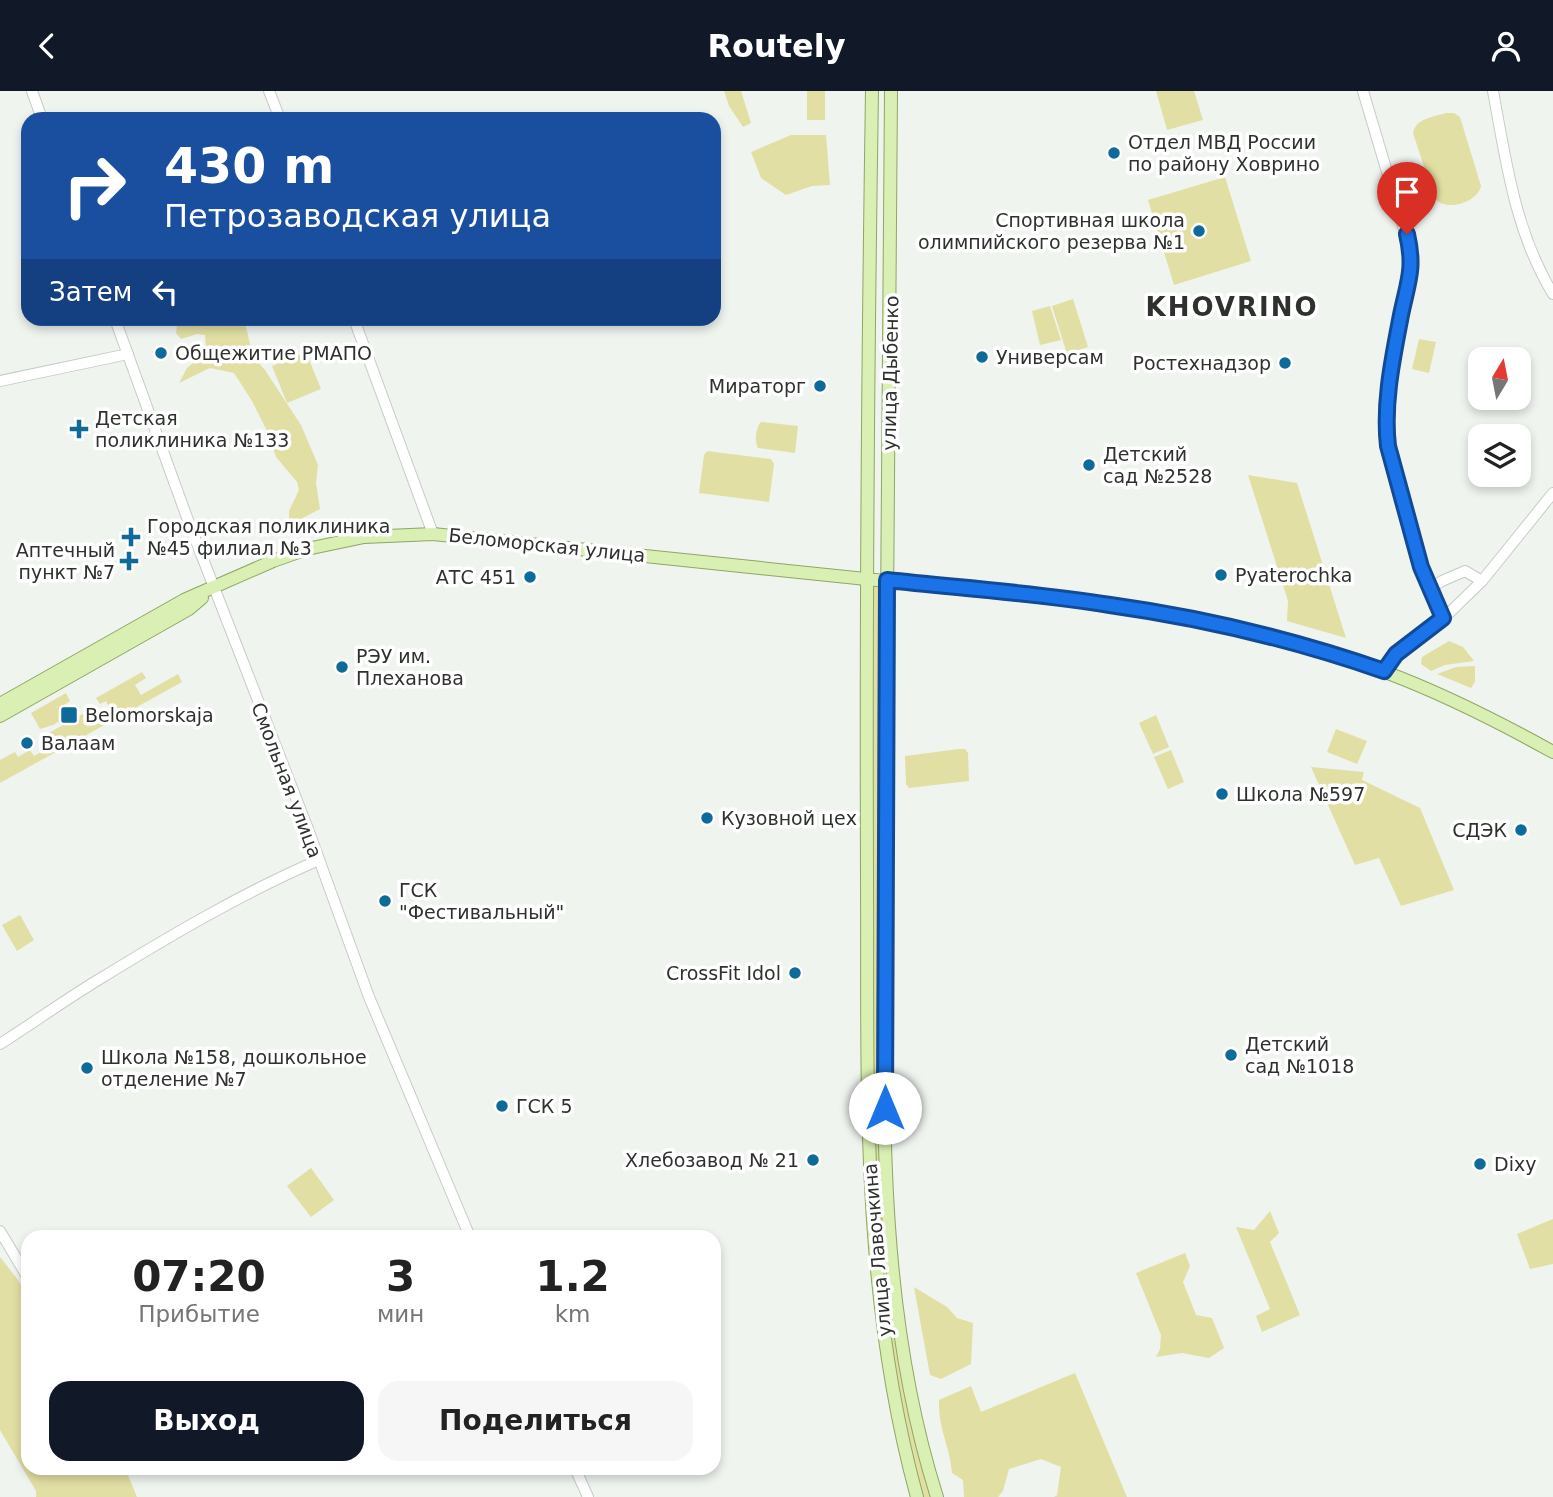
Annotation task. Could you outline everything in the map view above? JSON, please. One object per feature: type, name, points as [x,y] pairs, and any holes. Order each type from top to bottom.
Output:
[{"type":"main road","name":"улица Дыбенко","points":[[866,579],[872,91]]},
{"type":"main road","name":"улица Дыбенко","points":[[887,580],[891,91]]},
{"type":"main road","name":"Беломорская улица","points":[[0,704],[184,600],[273,561],[307,549],[364,537],[408,533],[887,580],[1107,604],[1193,618],[1294,643],[1384,671],[1478,711],[1553,752]]},
{"type":"main road","name":"улица Лавочкина","points":[[866,579],[866,1024],[869,1188],[879,1303],[890,1380],[917,1497]]},
{"type":"main road","name":"улица Лавочкина","points":[[887,580],[884,950],[887,1187],[897,1301],[908,1377],[937,1497]]},
{"type":"main road","name":"Беломорская улица","points":[[0,716],[189,608],[215,588]]},
{"type":"street","points":[[32,91],[40,112]]},
{"type":"street","points":[[269,91],[277,112]]},
{"type":"street","points":[[1363,91],[1412,256],[1412,271],[1388,398],[1388,446],[1429,589],[1443,618]]},
{"type":"street","points":[[1493,91],[1521,226],[1553,294]]},
{"type":"street","name":"улица Дыбенко","points":[[869,275],[891,274]]},
{"type":"street","name":"Смольная улица","points":[[118,326],[374,1010],[467,1230]]},
{"type":"street","points":[[357,326],[433,534]]},
{"type":"street","points":[[0,381],[128,354]]},
{"type":"street","name":"улица Дыбенко","points":[[867,473],[872,482],[879,484],[886,480],[888,473]]},
{"type":"street","points":[[1384,671],[1396,654],[1443,618],[1482,581],[1553,493]]},
{"type":"street","points":[[1429,589],[1465,571],[1482,581]]},
{"type":"street","points":[[0,1044],[98,980],[268,884],[319,860]]},
{"type":"street","points":[[868,1164],[871,1170],[877,1173],[884,1170],[886,1163]]},
{"type":"street","points":[[869,1188],[872,1182],[878,1179],[884,1181],[887,1187]]},
{"type":"street","points":[[0,1231],[21,1266]]},
{"type":"street","points":[[578,1475],[588,1497]]},
{"type":"shaded area","points":[[724,91],[741,91],[751,123],[743,127],[729,106]]},
{"type":"shaded area","points":[[807,91],[825,91],[825,120],[807,120]]},
{"type":"shaded area","points":[[1156,91],[1194,91],[1203,120],[1167,130]]},
{"type":"shaded area","points":[[1454,113],[1460,117],[1481,186],[1474,197],[1452,205],[1438,202],[1434,197],[1413,133],[1421,121]]},
{"type":"shaded area","points":[[791,135],[826,135],[830,185],[812,186],[786,195],[761,178],[751,152]]},
{"type":"shaded area","name":"Спортивная школа олимпийского резерва №1","points":[[1225,177],[1251,261],[1174,285],[1148,200]]},
{"type":"shaded area","points":[[1073,299],[1088,347],[1067,354],[1052,306]]},
{"type":"shaded area","points":[[1050,306],[1061,340],[1040,345],[1032,311]]},
{"type":"shaded area","points":[[177,326],[246,326],[253,356],[301,425],[318,465],[316,483],[320,509],[297,521],[289,519],[289,511],[299,490],[297,482],[276,457],[268,433],[252,401],[234,373],[210,368],[179,383],[187,368],[206,352],[205,335],[197,334],[181,339],[176,333]]},
{"type":"shaded area","points":[[1419,339],[1436,342],[1429,373],[1412,369]]},
{"type":"shaded area","points":[[306,352],[321,389],[287,403],[272,366]]},
{"type":"shaded area","points":[[761,422],[798,426],[795,453],[758,448],[756,434]]},
{"type":"shaded area","points":[[707,451],[771,459],[774,464],[769,502],[699,493],[704,455]]},
{"type":"shaded area","points":[[1248,475],[1297,483],[1346,638],[1287,621],[1288,601]]},
{"type":"shaded area","points":[[866,579],[887,580],[884,977],[897,1301],[937,1497],[917,1497],[875,1264]]},
{"type":"shaded area","points":[[1449,641],[1463,647],[1474,661],[1445,665],[1431,671],[1421,664],[1422,657]]},
{"type":"shaded area","points":[[1475,666],[1475,682],[1471,688],[1437,674],[1456,667]]},
{"type":"shaded area","points":[[142,672],[146,678],[135,685],[141,695],[178,674],[182,682],[0,783],[0,760],[15,752],[18,757],[30,750],[34,756],[51,747],[45,735],[97,706],[102,714],[110,710],[106,701],[100,704],[96,698]]},
{"type":"shaded area","points":[[66,693],[70,701],[64,705],[70,715],[40,729],[31,713]]},
{"type":"shaded area","points":[[1156,715],[1169,747],[1153,754],[1139,723]]},
{"type":"shaded area","points":[[1336,729],[1367,741],[1357,764],[1327,752]]},
{"type":"shaded area","points":[[965,749],[968,753],[969,781],[909,788],[906,784],[905,756]]},
{"type":"shaded area","points":[[1171,750],[1184,782],[1168,789],[1154,757]]},
{"type":"shaded area","points":[[1311,767],[1364,772],[1362,780],[1420,808],[1454,890],[1401,906],[1379,858],[1355,865]]},
{"type":"shaded area","points":[[20,915],[34,940],[17,951],[2,925]]},
{"type":"shaded area","points":[[311,1168],[334,1200],[311,1217],[287,1186]]},
{"type":"shaded area","points":[[1270,1211],[1279,1233],[1270,1242],[1300,1315],[1262,1332],[1256,1316],[1270,1309],[1236,1227],[1254,1230]]},
{"type":"shaded area","points":[[1553,1219],[1553,1264],[1530,1269],[1517,1234]]},
{"type":"shaded area","points":[[1185,1253],[1190,1266],[1183,1282],[1196,1315],[1212,1318],[1224,1348],[1209,1358],[1182,1353],[1156,1357],[1160,1349],[1161,1335],[1136,1273]]},
{"type":"shaded area","points":[[0,1257],[21,1285],[21,1466],[0,1430]]},
{"type":"shaded area","points":[[914,1287],[947,1307],[957,1318],[973,1323],[971,1364],[941,1379],[930,1375]]},
{"type":"shaded area","points":[[1075,1373],[1127,1497],[1054,1497],[1057,1495],[1061,1467],[1041,1459],[1009,1469],[1003,1491],[998,1497],[964,1497],[963,1480],[952,1473],[940,1420],[939,1400],[971,1386],[981,1412]]},
{"type":"shaded area","points":[[27,1475],[128,1475],[137,1497],[36,1497],[36,1491]]},
{"type":"place","name":"Отдел МВД России по району Ховрино","points":[[1114,153]]},
{"type":"place","name":"Спортивная школа олимпийского резерва №1","points":[[1199,231]]},
{"type":"place","name":"Общежитие РМАПО","points":[[161,353]]},
{"type":"place","name":"Универсам","points":[[982,357]]},
{"type":"place","name":"Ростехнадзор","points":[[1285,363]]},
{"type":"place","name":"Мираторг","points":[[820,386]]},
{"type":"place","name":"Детская поликлиника №133","points":[[79,429]]},
{"type":"place","name":"Детский сад №2528","points":[[1089,465]]},
{"type":"place","name":"Городская поликлиника №45 филиал №3","points":[[131,537]]},
{"type":"place","name":"Аптечный пункт №7","points":[[129,561]]},
{"type":"place","name":"Pyaterochka","points":[[1221,575]]},
{"type":"place","name":"АТС 451","points":[[530,577]]},
{"type":"place","name":"РЭУ им. Плеханова","points":[[342,667]]},
{"type":"place","name":"Belomorskaja","points":[[69,715]]},
{"type":"place","name":"Валаам","points":[[27,743]]},
{"type":"place","name":"Школа №597","points":[[1222,794]]},
{"type":"place","name":"Кузовной цех","points":[[707,818]]},
{"type":"place","name":"СДЭК","points":[[1521,830]]},
{"type":"place","name":"ГСК \"Фестивальный\"","points":[[385,901]]},
{"type":"place","name":"CrossFit Idol","points":[[795,973]]},
{"type":"place","name":"Детский сад №1018","points":[[1231,1055]]},
{"type":"place","name":"Школа №158, дошкольное отделение №7","points":[[87,1068]]},
{"type":"place","name":"ГСК 5","points":[[502,1106]]},
{"type":"place","name":"Хлебозавод № 21","points":[[813,1160]]},
{"type":"place","name":"Dixy","points":[[1480,1164]]},
{"type":"district","name":"KHOVRINO","points":[[1232,307]]},
{"type":"route","points":[[885,1108],[887,580],[1107,604],[1193,618],[1294,643],[1384,671],[1396,654],[1443,618],[1421,567],[1388,446],[1386,429],[1399,330],[1412,271],[1407,234]]}]
